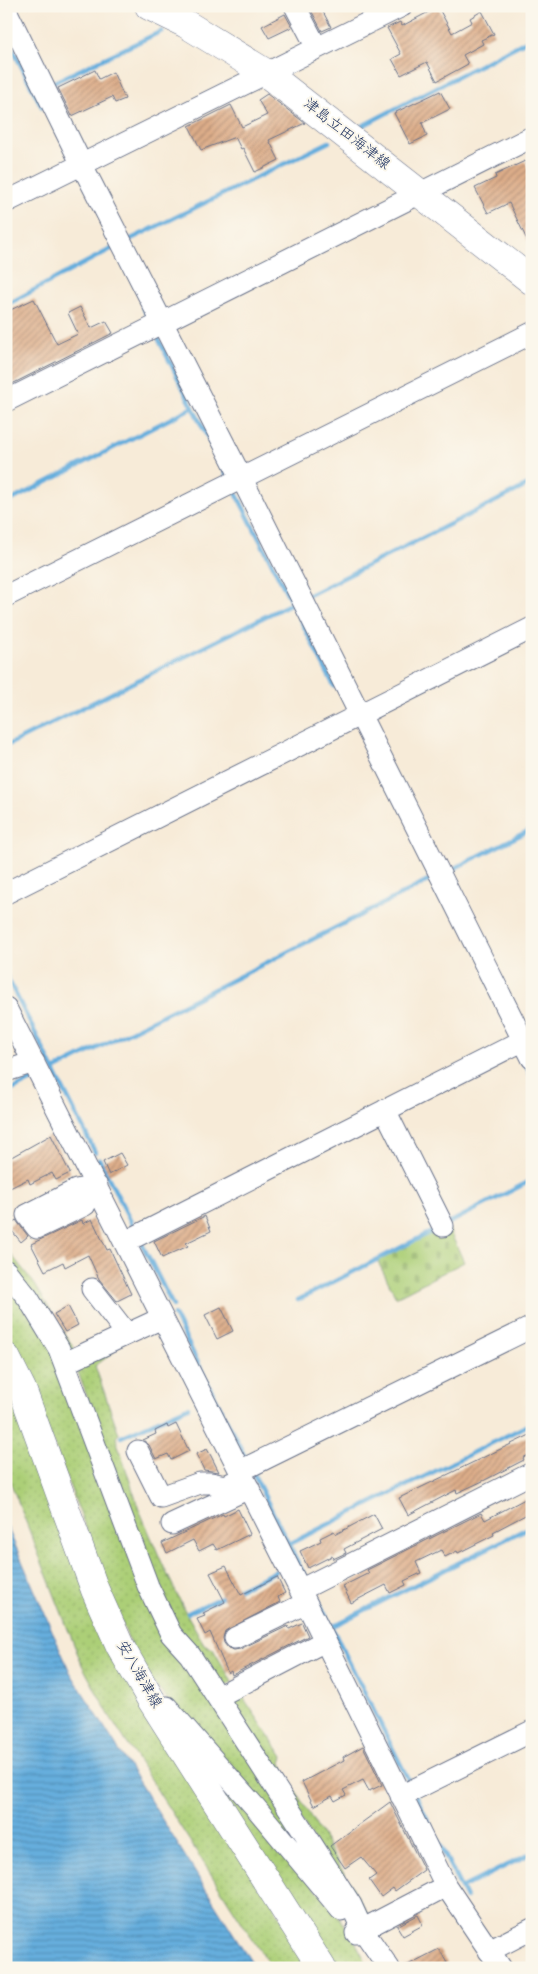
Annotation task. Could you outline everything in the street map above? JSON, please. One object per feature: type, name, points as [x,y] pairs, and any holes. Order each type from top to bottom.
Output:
[{"type":"main road","name":"津島立田海津線","points":[[149,6],[186,24],[266,73],[532,281]]},
{"type":"main road","name":"安八海津線","points":[[6,1357],[22,1389],[95,1590],[120,1646],[150,1698],[322,1968]]},
{"type":"street","points":[[296,6],[317,48]]},
{"type":"street","points":[[6,202],[402,6]]},
{"type":"street","points":[[6,10],[82,165],[529,1045],[385,1110],[125,1242]]},
{"type":"street","points":[[6,401],[532,137]]},
{"type":"street","points":[[6,596],[532,334]]},
{"type":"street","points":[[6,893],[532,628]]},
{"type":"street","points":[[6,1008],[244,1479],[446,1886],[495,1959],[532,1929]]},
{"type":"street","points":[[6,1071],[34,1062]]},
{"type":"street","points":[[385,1110],[443,1226]]},
{"type":"street","points":[[85,1205],[37,1228],[27,1215],[76,1190],[97,1186]]},
{"type":"street","points":[[6,1271],[28,1298],[60,1349],[148,1586],[171,1634],[190,1655],[351,1905],[359,1931],[375,1968]]},
{"type":"street","points":[[92,1289],[127,1334]]},
{"type":"street","points":[[65,1363],[162,1318]]},
{"type":"street","points":[[172,1524],[244,1479],[532,1327]]},
{"type":"street","points":[[138,1451],[161,1497],[200,1483],[211,1482],[225,1486],[244,1479]]},
{"type":"street","points":[[235,1638],[303,1597],[532,1474]]},
{"type":"street","points":[[216,1696],[325,1641]]},
{"type":"street","points":[[150,1698],[167,1708],[256,1808],[389,1968]]},
{"type":"street","points":[[401,1796],[532,1731]]},
{"type":"street","points":[[359,1931],[446,1886]]},
{"type":"green space","points":[[447,1225],[464,1262],[396,1297],[377,1260]]},
{"type":"green space","points":[[6,1248],[34,1283],[75,1350],[71,1357],[6,1262]]},
{"type":"green space","points":[[6,1276],[52,1345],[144,1586],[348,1909],[153,1683],[131,1646],[24,1367],[6,1338]]},
{"type":"green space","points":[[114,1352],[95,1366],[119,1434],[116,1437],[117,1442],[139,1509],[185,1611],[204,1644],[213,1649],[232,1682],[221,1689],[172,1625],[76,1367]]},
{"type":"green space","points":[[6,1376],[87,1593],[311,1968],[271,1968],[109,1715],[82,1665],[6,1471]]},
{"type":"green space","points":[[239,1691],[283,1757],[281,1763],[289,1780],[373,1922],[364,1919],[227,1704]]},
{"type":"green space","points":[[179,1729],[336,1912],[354,1939],[369,1968],[336,1968]]},
{"type":"water","points":[[6,1524],[70,1672],[255,1968],[6,1968]]},
{"type":"building","points":[[320,6],[331,27],[322,31],[311,10]]},
{"type":"building","points":[[438,7],[452,33],[472,22],[470,18],[482,11],[494,34],[481,40],[483,44],[463,55],[468,64],[437,81],[427,62],[401,75],[392,59],[401,54],[387,28],[400,22],[402,26]]},
{"type":"building","points":[[285,14],[292,27],[269,38],[262,26]]},
{"type":"building","points":[[95,70],[99,79],[113,72],[125,99],[115,103],[112,97],[72,116],[58,88]]},
{"type":"building","points":[[440,91],[450,109],[422,123],[427,136],[410,144],[394,113]]},
{"type":"building","points":[[267,94],[305,123],[269,140],[279,160],[255,172],[235,137],[201,150],[189,126],[231,105],[242,127],[267,115],[258,100]]},
{"type":"building","points":[[525,161],[532,176],[532,250],[509,203],[488,213],[475,188],[496,178],[495,175]]},
{"type":"building","points":[[34,299],[57,344],[78,334],[68,313],[80,307],[91,328],[106,321],[113,333],[6,387],[6,312]]},
{"type":"building","points":[[51,1135],[70,1173],[56,1180],[52,1173],[30,1184],[28,1179],[10,1188],[6,1180],[6,1160]]},
{"type":"building","points":[[120,1153],[127,1165],[109,1175],[103,1162]]},
{"type":"building","points":[[205,1216],[211,1231],[186,1243],[188,1246],[162,1258],[154,1241]]},
{"type":"building","points":[[92,1219],[107,1250],[110,1249],[131,1294],[117,1301],[99,1279],[88,1255],[65,1267],[63,1262],[45,1271],[31,1244],[82,1220],[83,1224]]},
{"type":"building","points":[[16,1220],[28,1236],[21,1242],[8,1226]]},
{"type":"building","points":[[68,1306],[78,1325],[65,1332],[54,1314]]},
{"type":"building","points":[[221,1307],[233,1331],[217,1339],[205,1315]]},
{"type":"building","points":[[176,1424],[189,1451],[171,1460],[168,1454],[156,1459],[149,1445],[143,1440],[156,1434],[155,1431],[167,1425],[168,1428]]},
{"type":"building","points":[[532,1434],[532,1453],[523,1458],[524,1460],[457,1493],[456,1490],[408,1515],[399,1498]]},
{"type":"building","points":[[207,1449],[219,1472],[204,1470],[196,1454]]},
{"type":"building","points":[[525,1499],[531,1512],[493,1532],[494,1535],[458,1553],[457,1551],[445,1557],[441,1550],[416,1562],[421,1573],[404,1581],[406,1585],[390,1593],[386,1585],[351,1603],[343,1586],[369,1573],[367,1570],[481,1513],[485,1520]]},
{"type":"building","points":[[238,1509],[250,1534],[217,1550],[213,1544],[199,1551],[193,1540],[167,1553],[162,1543],[223,1514],[224,1516]]},
{"type":"building","points":[[374,1514],[382,1529],[344,1549],[346,1553],[333,1559],[332,1556],[308,1568],[300,1551],[321,1541],[320,1538],[334,1531],[336,1534]]},
{"type":"building","points":[[226,1566],[241,1595],[277,1577],[285,1593],[278,1597],[280,1602],[225,1631],[223,1638],[228,1648],[240,1649],[288,1626],[289,1629],[302,1623],[308,1636],[232,1675],[231,1671],[228,1673],[210,1632],[205,1635],[197,1619],[205,1616],[203,1613],[225,1602],[210,1573]]},
{"type":"building","points":[[363,1746],[382,1785],[369,1791],[363,1780],[343,1790],[346,1795],[335,1801],[332,1796],[314,1806],[302,1782],[344,1760],[343,1757]]},
{"type":"building","points":[[390,1802],[424,1870],[395,1891],[393,1888],[381,1897],[369,1880],[376,1875],[361,1857],[345,1868],[330,1846]]},
{"type":"building","points":[[418,1915],[423,1925],[403,1936],[397,1926]]},
{"type":"building","points":[[439,1949],[447,1963],[438,1968],[402,1968]]},
{"type":"waterway","points":[[50,84],[162,31]]},
{"type":"waterway","points":[[6,36],[42,107]]},
{"type":"waterway","points":[[362,126],[532,38]]},
{"type":"waterway","points":[[129,240],[329,142]]},
{"type":"waterway","points":[[6,305],[113,248]]},
{"type":"waterway","points":[[143,307],[150,322]]},
{"type":"waterway","points":[[156,334],[228,478]]},
{"type":"waterway","points":[[6,503],[193,407]]},
{"type":"waterway","points":[[307,596],[532,483]]},
{"type":"waterway","points":[[235,491],[334,686]]},
{"type":"waterway","points":[[6,746],[296,601]]},
{"type":"waterway","points":[[447,872],[532,829]]},
{"type":"waterway","points":[[54,1070],[432,879]]},
{"type":"waterway","points":[[6,975],[95,1152]]},
{"type":"waterway","points":[[525,1063],[532,1078]]},
{"type":"waterway","points":[[6,1093],[32,1080]]},
{"type":"waterway","points":[[99,1159],[135,1230]]},
{"type":"waterway","points":[[449,1223],[532,1180]]},
{"type":"waterway","points":[[298,1300],[437,1229]]},
{"type":"waterway","points":[[141,1242],[173,1306]]},
{"type":"waterway","points":[[174,1315],[247,1461]]},
{"type":"waterway","points":[[121,1437],[188,1407]]},
{"type":"waterway","points":[[289,1544],[532,1423]]},
{"type":"waterway","points":[[254,1475],[307,1581]]},
{"type":"waterway","points":[[331,1627],[532,1526]]},
{"type":"waterway","points":[[235,1591],[276,1571]]},
{"type":"waterway","points":[[314,1592],[411,1785]]},
{"type":"waterway","points":[[188,1613],[228,1594]]},
{"type":"waterway","points":[[416,1796],[466,1898]]},
{"type":"waterway","points":[[461,1888],[532,1853]]}]
